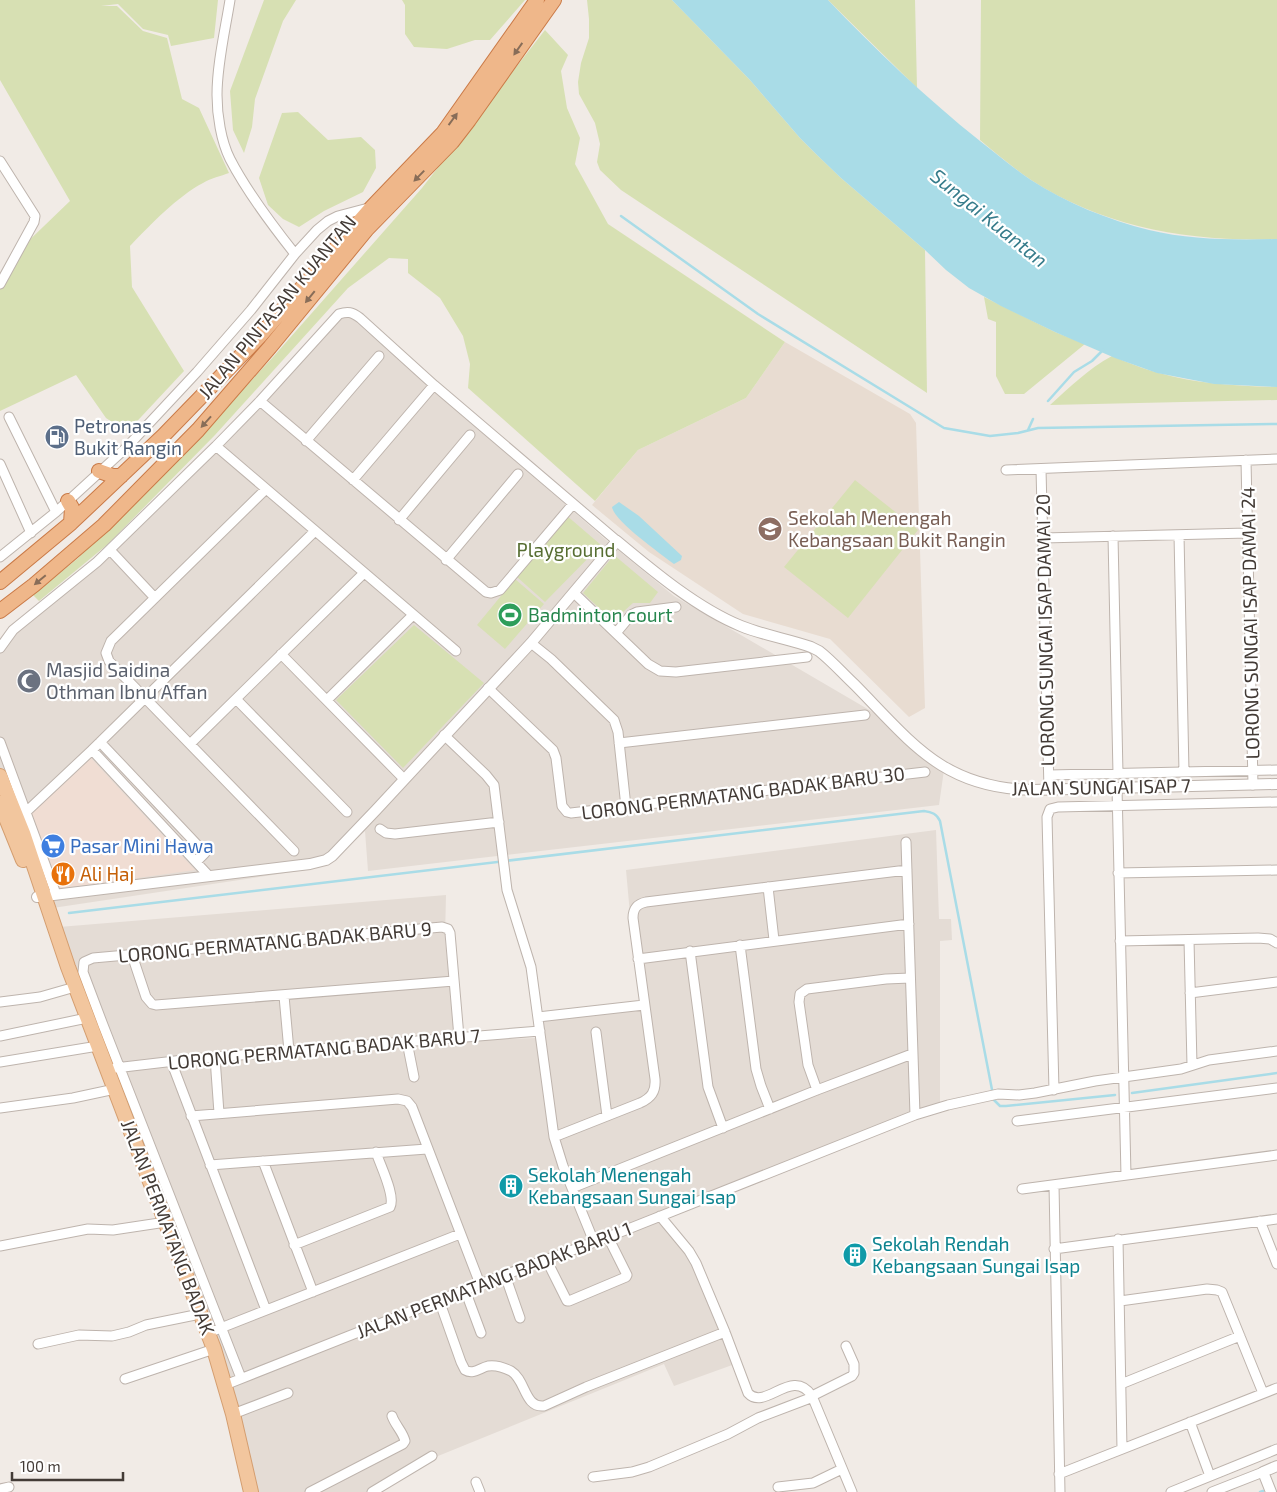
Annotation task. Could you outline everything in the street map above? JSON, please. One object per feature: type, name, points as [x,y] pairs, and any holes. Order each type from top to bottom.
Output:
[{"type":"highway","name":"JALAN PINTASAN KUANTAN","points":[[0,582],[71,523],[163,436],[260,336],[372,207],[443,133],[544,2]]},
{"type":"highway","name":"JALAN PINTASAN KUANTAN","points":[[3,610],[78,549],[110,519],[176,454],[224,401],[367,229],[464,127],[544,2]]},
{"type":"highway","points":[[0,590],[68,535],[138,472],[154,452],[163,436]]},
{"type":"highway","points":[[99,471],[113,476],[120,476]]},
{"type":"highway","points":[[68,501],[72,508],[71,523]]},
{"type":"main road","name":"JALAN PERMATANG BADAK","points":[[0,776],[46,896],[75,987],[98,1046],[113,1068],[114,1088],[214,1349],[234,1414],[251,1492]]},
{"type":"main road","name":"JALAN PERMATANG BADAK","points":[[0,804],[46,896]]},
{"type":"street","points":[[230,0],[217,95],[223,136],[229,158],[280,236],[296,254]]},
{"type":"street","points":[[0,161],[35,216],[25,239],[0,284]]},
{"type":"street","points":[[0,557],[32,533],[127,446],[176,395],[251,310],[296,254],[328,221],[338,216],[372,207]]},
{"type":"street","points":[[0,648],[13,630],[110,550],[260,402],[339,314],[346,312],[352,312],[360,318],[434,385],[617,541],[531,643],[326,860],[310,864],[46,896],[26,812],[0,742]]},
{"type":"street","points":[[306,441],[379,356]]},
{"type":"street","points":[[353,480],[434,385]]},
{"type":"street","points":[[260,402],[482,590],[491,593],[500,590],[573,504]]},
{"type":"street","points":[[9,417],[56,512]]},
{"type":"street","points":[[399,520],[470,435]]},
{"type":"street","points":[[216,446],[456,651]]},
{"type":"street","points":[[1006,470],[1277,459]]},
{"type":"street","name":"LORONG SUNGAI ISAP DAMAI 24","points":[[1246,460],[1253,785]]},
{"type":"street","points":[[0,464],[32,533]]},
{"type":"street","name":"LORONG SUNGAI ISAP DAMAI 20","points":[[1042,469],[1049,790]]},
{"type":"street","points":[[446,560],[518,474]]},
{"type":"street","points":[[266,489],[111,640],[106,653],[109,661],[294,851]]},
{"type":"street","points":[[26,812],[92,750],[314,531]]},
{"type":"street","points":[[1043,538],[1248,534]]},
{"type":"street","points":[[1179,535],[1184,772]]},
{"type":"street","points":[[1113,536],[1118,774]]},
{"type":"street","name":"JALAN SUNGAI ISAP 7","points":[[617,541],[668,582],[732,621],[752,630],[819,651],[918,749],[939,765],[961,777],[1001,788],[1049,790],[1277,784]]},
{"type":"street","points":[[110,550],[155,598]]},
{"type":"street","points":[[190,744],[364,573]]},
{"type":"street","points":[[574,593],[648,664],[660,671],[667,672],[807,657]]},
{"type":"street","points":[[616,632],[631,615],[637,612],[676,607]]},
{"type":"street","points":[[327,700],[413,615]]},
{"type":"street","points":[[531,643],[551,659],[610,715],[617,725],[626,807]]},
{"type":"street","points":[[281,654],[404,779]]},
{"type":"street","name":"LORONG PERMATANG BADAK BARU 30","points":[[488,688],[553,750],[556,758],[561,802],[564,809],[571,813],[925,772]]},
{"type":"street","points":[[236,699],[347,812]]},
{"type":"street","points":[[619,743],[865,715]]},
{"type":"street","points":[[444,735],[491,779],[495,790],[508,895],[531,966],[554,1136],[572,1188],[594,1242]]},
{"type":"street","points":[[100,742],[205,853],[196,862]]},
{"type":"street","points":[[92,750],[209,876]]},
{"type":"street","points":[[1049,775],[1277,770]]},
{"type":"street","points":[[1116,788],[1126,1176]]},
{"type":"street","points":[[1054,1090],[1048,812],[1054,808],[1277,802]]},
{"type":"street","points":[[380,828],[395,834],[499,822]]},
{"type":"street","points":[[906,842],[915,1115]]},
{"type":"street","points":[[554,1136],[645,1101],[650,1098],[654,1090],[655,1080],[632,918],[637,906],[646,902],[907,870]]},
{"type":"street","points":[[1118,873],[1277,870]]},
{"type":"street","points":[[768,887],[774,940]]},
{"type":"street","points":[[638,959],[909,924]]},
{"type":"street","name":"LORONG PERMATANG BADAK BARU 9","points":[[113,1068],[83,972],[84,962],[93,958],[442,927],[448,929],[450,933],[459,1038]]},
{"type":"street","points":[[1120,941],[1264,938],[1277,943]]},
{"type":"street","points":[[1189,940],[1192,1065]]},
{"type":"street","points":[[740,945],[758,1077],[770,1109]]},
{"type":"street","points":[[690,952],[708,1087],[723,1128]]},
{"type":"street","points":[[132,954],[146,997],[152,1004],[162,1005],[454,981]]},
{"type":"street","points":[[817,1090],[808,1065],[798,1002],[800,994],[808,990],[886,979],[910,978]]},
{"type":"street","points":[[1190,993],[1277,982]]},
{"type":"street","points":[[0,1002],[40,997],[75,987]]},
{"type":"street","points":[[284,996],[289,1051]]},
{"type":"street","points":[[538,1017],[644,1005]]},
{"type":"street","points":[[0,1036],[87,1018]]},
{"type":"street","name":"LORONG PERMATANG BADAK BARU 7","points":[[113,1068],[171,1061],[540,1031]]},
{"type":"street","points":[[596,1032],[607,1116]]},
{"type":"street","points":[[407,1042],[414,1077]]},
{"type":"street","points":[[0,1062],[98,1046]]},
{"type":"street","name":"JALAN PERMATANG BADAK BARU 1","points":[[225,1385],[505,1274],[608,1237],[915,1115],[998,1094],[1019,1095],[1054,1090],[1123,1076],[1181,1068],[1209,1060],[1277,1051]]},
{"type":"street","points":[[572,1188],[912,1054]]},
{"type":"street","points":[[214,1058],[219,1113]]},
{"type":"street","points":[[171,1061],[266,1310]]},
{"type":"street","points":[[113,1068],[242,1378]]},
{"type":"street","points":[[0,1108],[73,1098],[114,1088]]},
{"type":"street","points":[[1017,1121],[1277,1088]]},
{"type":"street","points":[[191,1116],[407,1101],[412,1107],[480,1284]]},
{"type":"street","points":[[210,1165],[427,1149]]},
{"type":"street","points":[[294,1245],[390,1207],[392,1203],[391,1195],[376,1152]]},
{"type":"street","points":[[1022,1189],[1277,1156]]},
{"type":"street","points":[[263,1161],[313,1292]]},
{"type":"street","points":[[1054,1185],[1060,1492]]},
{"type":"street","points":[[660,1216],[689,1251],[696,1263],[750,1396],[761,1398],[796,1385],[806,1388],[813,1396],[852,1492]]},
{"type":"street","points":[[1054,1249],[1277,1218]]},
{"type":"street","points":[[1260,1221],[1277,1264]]},
{"type":"street","points":[[0,1246],[88,1229],[113,1230],[166,1222]]},
{"type":"street","points":[[208,1333],[460,1234]]},
{"type":"street","points":[[546,1260],[569,1301],[626,1277],[627,1275],[608,1237]]},
{"type":"street","points":[[1118,1239],[1122,1449]]},
{"type":"street","points":[[505,1274],[520,1318]]},
{"type":"street","points":[[1120,1301],[1207,1289],[1217,1290],[1224,1296],[1263,1393]]},
{"type":"street","points":[[464,1290],[481,1333]]},
{"type":"street","points":[[438,1300],[461,1362],[466,1370],[473,1372],[494,1366],[512,1371],[531,1403],[538,1407],[725,1332]]},
{"type":"street","points":[[38,1344],[71,1335],[112,1336],[154,1323],[200,1314]]},
{"type":"street","points":[[1121,1384],[1240,1336]]},
{"type":"street","points":[[593,1477],[632,1472],[649,1467],[813,1396],[852,1376],[854,1364],[846,1346]]},
{"type":"street","points":[[126,1378],[214,1349]]},
{"type":"street","points":[[1059,1474],[1277,1388]]},
{"type":"street","points":[[234,1414],[288,1393]]},
{"type":"street","points":[[310,1492],[403,1444],[405,1438],[395,1425],[392,1416]]},
{"type":"street","points":[[1190,1422],[1210,1476]]},
{"type":"street","points":[[1171,1492],[1277,1449]]},
{"type":"street","points":[[372,1492],[432,1456]]},
{"type":"street","points":[[1212,1492],[1277,1466]]},
{"type":"street","points":[[778,1487],[813,1483],[842,1469]]},
{"type":"street","points":[[1262,1472],[1271,1492]]},
{"type":"street","points":[[476,1482],[480,1492]]},
{"type":"street","points":[[0,1489],[9,1486]]},
{"type":"shaded area","points":[[340,308],[613,546],[674,596],[883,718],[944,770],[939,805],[368,871],[365,831],[331,863],[312,869],[46,909],[0,771],[0,642],[106,558],[210,455],[255,399]]},
{"type":"shaded area","name":"Sekolah Menengah Kebangsaan Bukit Rangin","points":[[785,342],[910,414],[916,423],[925,708],[909,717],[830,639],[743,614],[649,552],[592,505],[638,450],[746,398]]},
{"type":"shaded area","points":[[89,756],[195,870],[58,889],[30,813]]},
{"type":"shaded area","points":[[936,830],[939,919],[951,919],[952,940],[940,941],[940,1108],[660,1220],[694,1266],[735,1364],[674,1386],[664,1364],[411,1467],[369,1492],[246,1492],[224,1387],[59,927],[446,895],[445,938],[455,1041],[536,1038],[535,1014],[642,1003],[631,925],[626,870]]},
{"type":"green space","points":[[0,0],[218,0],[214,38],[171,46],[168,35],[143,29],[118,4],[101,6],[117,6],[143,31],[167,38],[182,99],[199,108],[229,173],[206,181],[184,195],[155,220],[130,246],[132,287],[184,371],[127,432],[106,418],[76,375],[0,411],[0,282],[17,252],[70,201],[0,80]]},
{"type":"green space","points":[[264,0],[296,0],[283,21],[255,99],[252,127],[244,153],[233,130],[230,91]]},
{"type":"green space","points":[[402,0],[525,0],[490,40],[475,40],[447,49],[414,47],[405,34],[405,5]]},
{"type":"green space","points":[[587,0],[672,0],[750,80],[817,155],[925,250],[927,393],[621,190],[600,170],[597,162],[600,144],[595,123],[579,94],[578,82],[581,63],[589,38]]},
{"type":"green space","points":[[828,0],[915,0],[917,88]]},
{"type":"green space","points":[[981,0],[1277,0],[1277,239],[1213,238],[1150,229],[1119,221],[1059,196],[1031,180],[1005,161],[980,140]]},
{"type":"green space","points":[[545,30],[568,55],[561,71],[567,108],[580,138],[575,164],[608,224],[785,342],[746,398],[638,450],[595,501],[468,388],[470,364],[463,336],[440,298],[408,273],[408,259],[389,258],[348,288],[215,435],[108,544],[39,601],[33,595],[77,559],[183,454],[274,356],[422,188]]},
{"type":"green space","points":[[298,112],[328,140],[361,137],[375,150],[376,168],[363,192],[324,211],[299,227],[283,219],[268,205],[259,178],[282,113]]},
{"type":"green space","points":[[984,297],[1055,332],[1085,344],[1024,394],[1005,394],[996,376],[996,322],[988,319]]},
{"type":"green space","points":[[1112,356],[1153,371],[1188,380],[1277,387],[1277,400],[1050,405],[1087,372]]},
{"type":"green space","points":[[855,480],[918,530],[848,618],[784,567]]},
{"type":"green space","name":"Playground","points":[[566,515],[601,545],[545,602],[517,577]]},
{"type":"green space","name":"Playground","points":[[614,555],[658,592],[650,603],[633,603],[613,621],[583,593]]},
{"type":"green space","name":"Badminton court","points":[[515,579],[544,604],[505,649],[477,625]]},
{"type":"green space","points":[[414,625],[484,683],[403,768],[336,700]]},
{"type":"water","name":"Sungai Kuantan","points":[[672,0],[828,0],[902,73],[960,125],[1024,175],[1059,196],[1103,216],[1149,230],[1180,236],[1213,239],[1277,239],[1277,387],[1214,384],[1157,373],[1115,358],[1055,332],[969,288],[946,270],[817,155],[750,80]]},
{"type":"water","points":[[619,502],[639,516],[682,556],[681,560],[674,564],[629,529],[612,507]]},
{"type":"waterway","points":[[621,216],[758,314],[944,428],[990,436],[1018,433],[1038,428],[1277,424]]},
{"type":"waterway","points":[[1048,401],[1074,372],[1092,361],[1103,350]]},
{"type":"waterway","points":[[1028,430],[1033,419]]},
{"type":"waterway","points":[[69,913],[927,811],[936,815],[940,821],[994,1100],[1000,1106],[1006,1106],[1115,1095]]},
{"type":"waterway","points":[[1132,1093],[1277,1073]]},
{"type":"place","name":"Petronas Bukit Rangin","points":[[57,437]]},
{"type":"place","name":"Sekolah Menengah Kebangsaan Bukit Rangin","points":[[770,529]]},
{"type":"place","name":"Badminton court","points":[[510,615]]},
{"type":"place","name":"Masjid Saidina Othman Ibnu Affan","points":[[29,681]]},
{"type":"place","name":"Pasar Mini Hawa","points":[[53,846]]},
{"type":"place","name":"Ali Haj","points":[[63,874]]},
{"type":"place","name":"Sekolah Menengah Kebangsaan Sungai Isap","points":[[511,1186]]},
{"type":"place","name":"Sekolah Rendah Kebangsaan Sungai Isap","points":[[855,1255]]}]
